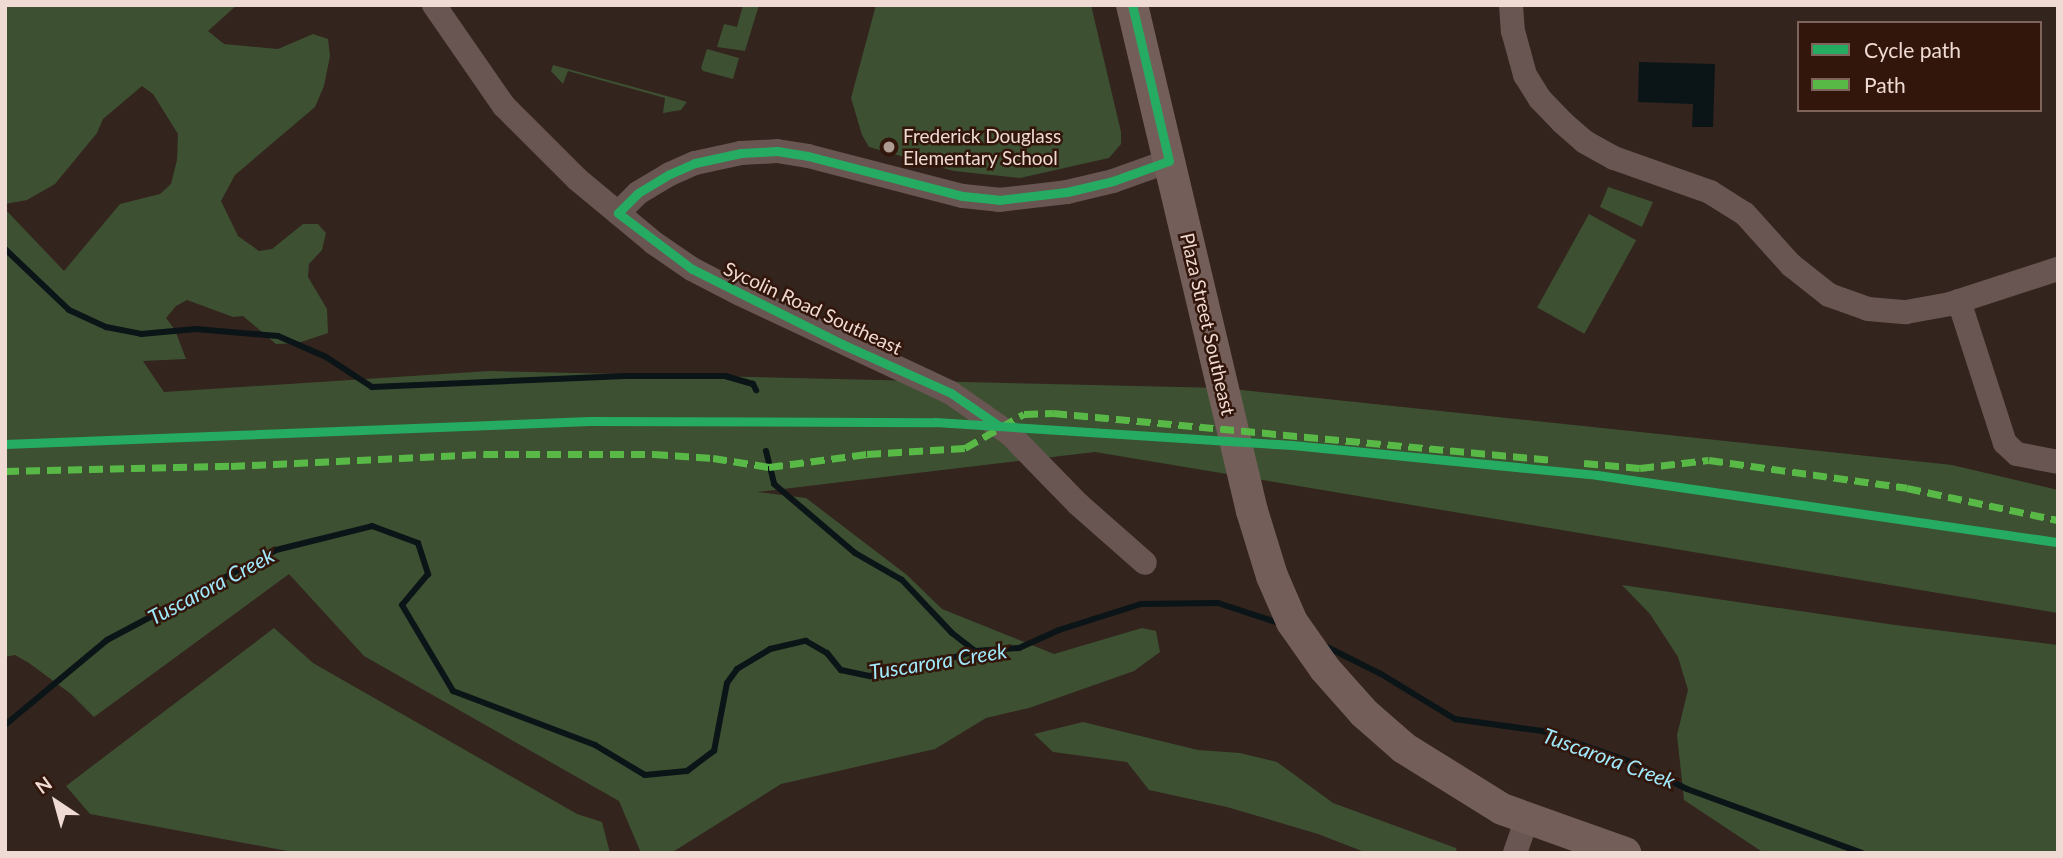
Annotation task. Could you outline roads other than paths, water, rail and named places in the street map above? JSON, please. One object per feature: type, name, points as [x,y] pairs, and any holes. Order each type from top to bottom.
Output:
[{"type":"main road","name":"Plaza Street Southeast","points":[[1132,5],[1252,511],[1272,576],[1292,622],[1325,669],[1364,713],[1404,748],[1502,809],[1528,816]]},
{"type":"main road","points":[[1528,816],[1625,853]]},
{"type":"street","name":"Sycolin Road Southeast","points":[[434,5],[504,106],[546,150],[618,212],[692,269],[842,344],[951,393],[1010,434],[1078,504],[1145,563]]},
{"type":"street","points":[[1511,5],[1513,31],[1525,75],[1539,99],[1562,122],[1586,142],[1614,158],[1710,192],[1745,215],[1791,265],[1829,295],[1868,309],[1906,312],[1959,301],[2058,269]]},
{"type":"street","points":[[618,212],[638,192],[670,174],[695,163],[741,153],[777,150],[964,196],[999,200],[1067,192],[1112,181],[1169,161]]},
{"type":"street","points":[[1959,301],[2005,443],[2017,454],[2058,462]]},
{"type":"street","points":[[1515,853],[1528,816]]},
{"type":"waterway","points":[[5,249],[69,310],[106,327],[141,334],[196,329],[278,336],[326,357],[372,387],[626,376],[725,376],[753,384],[756,390]]},
{"type":"waterway","points":[[766,451],[774,484],[855,553],[902,580],[952,633],[975,651]]},
{"type":"waterway","name":"Tuscarora Creek","points":[[5,725],[107,640],[276,550],[372,526],[418,543],[428,574],[402,605],[453,691],[595,745],[645,775],[687,771],[714,751],[727,683],[737,669],[770,649],[806,641],[827,653],[841,670],[870,676],[935,663],[975,651],[1019,648],[1059,630],[1141,604],[1218,603],[1282,624]]},
{"type":"waterway","name":"Tuscarora Creek","points":[[1323,645],[1381,674],[1455,719],[1542,731],[1634,763],[1687,789],[1862,853]]},
{"type":"place","name":"Frederick Douglass Elementary School","points":[[889,147]]}]
